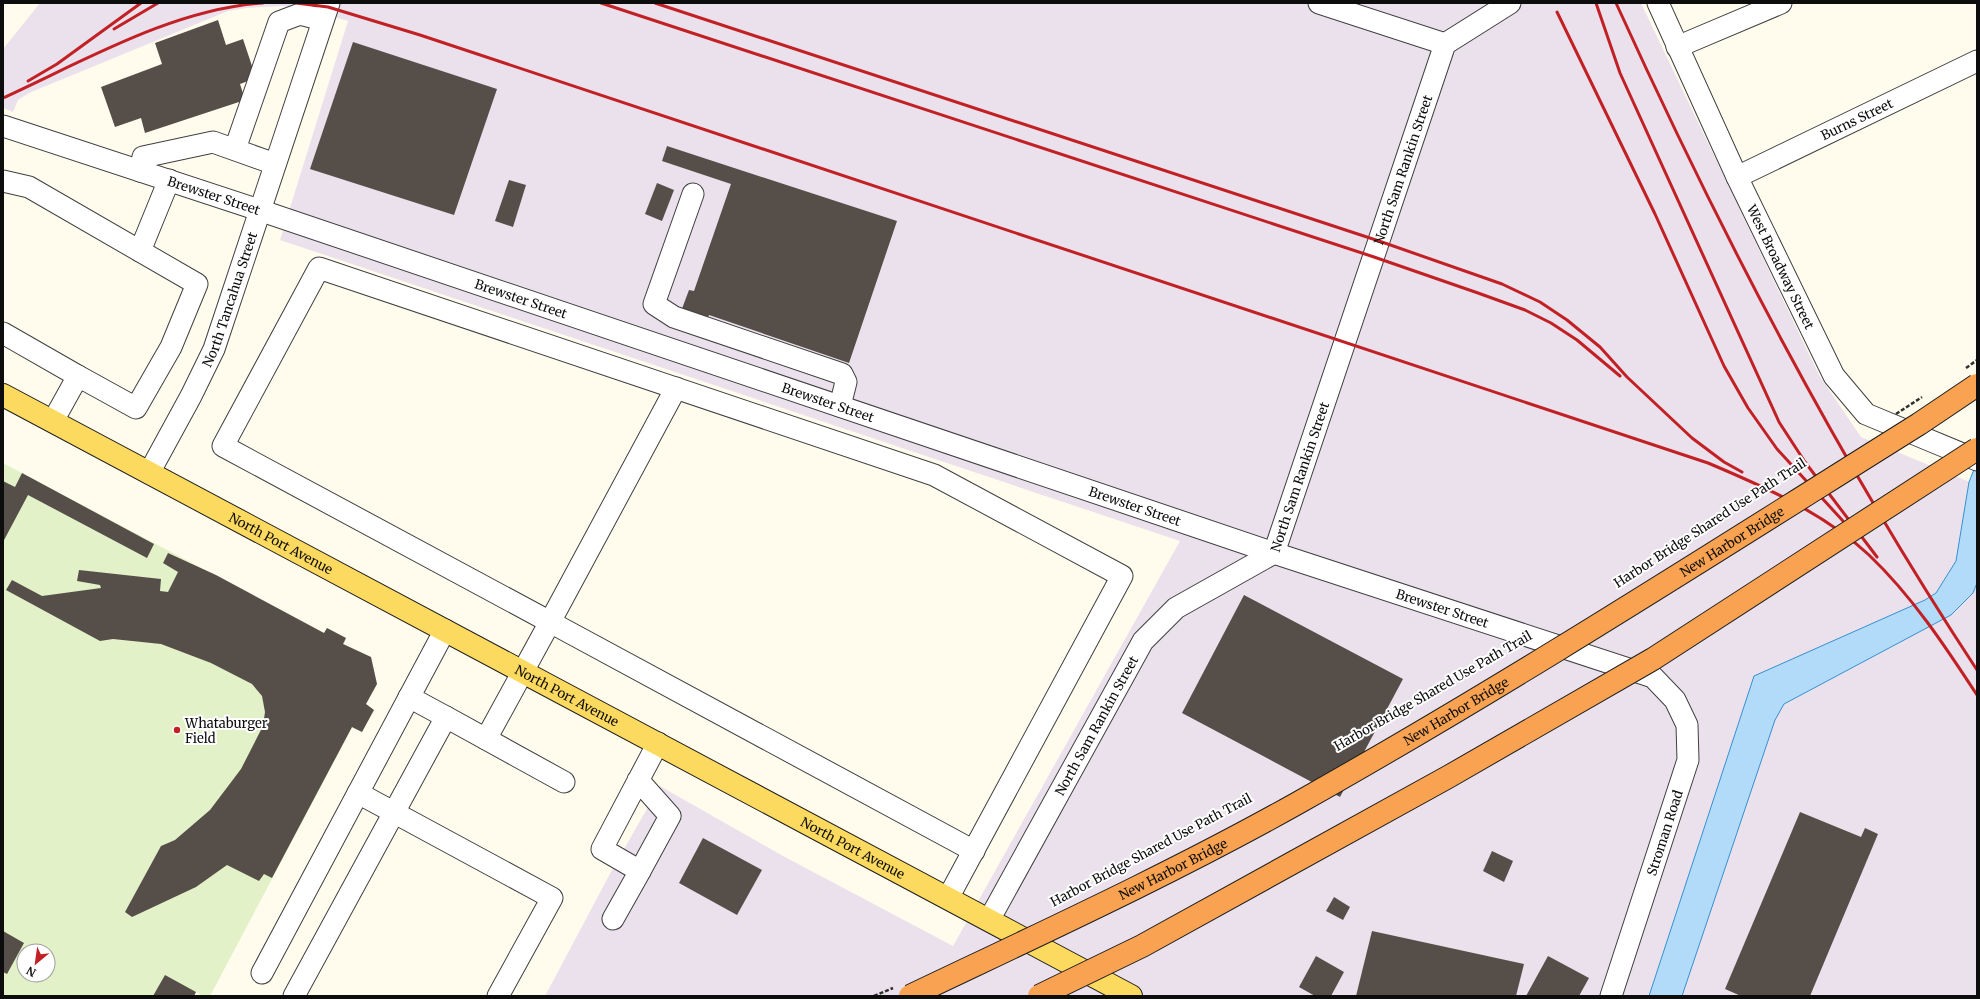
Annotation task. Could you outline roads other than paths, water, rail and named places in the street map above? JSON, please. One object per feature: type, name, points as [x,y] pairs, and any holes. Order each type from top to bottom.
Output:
[{"type":"highway","name":"New Harbor Bridge","points":[[903,991],[1142,886],[1295,804],[1490,691],[1919,424],[1971,377]]},
{"type":"highway","points":[[1039,996],[1149,942],[1448,777],[1653,659],[1976,456]]},
{"type":"main road","name":"North Port Avenue","points":[[3,394],[1131,996]]},
{"type":"street","points":[[1318,3],[1445,44],[1510,3]]},
{"type":"street","name":"West Broadway Street","points":[[1658,3],[1737,177],[1834,376],[1866,414],[1976,456]]},
{"type":"street","points":[[1677,47],[1782,3]]},
{"type":"street","points":[[235,149],[279,22],[300,14],[326,12]]},
{"type":"street","name":"North Tancahua Street","points":[[149,473],[191,396],[214,349],[326,12]]},
{"type":"street","name":"North Sam Rankin Street","points":[[989,920],[1143,641],[1176,608],[1274,553],[1445,44]]},
{"type":"street","name":"Burns Street","points":[[1737,177],[1977,61]]},
{"type":"street","name":"Brewster Street","points":[[3,126],[140,170],[1274,553],[1653,677]]},
{"type":"street","points":[[140,170],[143,157],[213,142],[275,164]]},
{"type":"street","points":[[140,251],[169,180]]},
{"type":"street","points":[[3,181],[29,187],[197,284],[171,347],[136,408],[3,333]]},
{"type":"street","points":[[693,194],[654,304],[674,317],[842,374],[846,382],[840,406]]},
{"type":"street","points":[[948,898],[974,851],[1122,576],[934,475],[319,268],[223,446],[974,851]]},
{"type":"street","points":[[52,421],[78,376]]},
{"type":"street","points":[[486,739],[676,388]]},
{"type":"street","points":[[262,973],[445,630]]},
{"type":"street","name":"Stroman Road","points":[[1611,996],[1688,760],[1687,725],[1675,700],[1653,677]]},
{"type":"street","points":[[409,697],[564,782]]},
{"type":"street","points":[[294,996],[446,717]]},
{"type":"street","points":[[640,871],[602,849],[658,743]]},
{"type":"street","points":[[613,919],[670,816],[638,780]]},
{"type":"street","points":[[358,793],[552,898],[498,996]]},
{"type":"water","points":[[1977,462],[1977,583],[1973,593],[1951,615],[1784,704],[1775,720],[1682,996],[1649,996],[1754,676],[1925,600],[1936,593],[1956,561],[1969,482]]},
{"type":"railway","points":[[28,81],[57,64],[141,3]]},
{"type":"railway","points":[[114,29],[158,3]]},
{"type":"railway","points":[[3,98],[97,53],[163,26],[196,15],[229,7],[263,3]]},
{"type":"railway","points":[[296,3],[328,7],[420,35],[1708,463],[1793,502],[1833,526],[1852,540],[1885,571],[1914,604],[1977,695]]},
{"type":"railway","points":[[601,3],[1374,257],[1525,310],[1551,323],[1577,340],[1620,376]]},
{"type":"railway","points":[[655,3],[1379,241],[1502,284],[1540,302],[1567,320],[1600,347],[1627,377],[1692,438],[1724,462],[1742,472]]},
{"type":"railway","points":[[1596,3],[1620,73],[1779,422],[1805,462],[1877,557]]},
{"type":"railway","points":[[1616,3],[1697,175],[1783,343],[1876,508],[1977,670]]},
{"type":"railway","points":[[1557,12],[1655,214],[1724,366],[1748,408],[1777,449],[1843,521]]},
{"type":"place","name":"Whataburger Field","points":[[177,730]]}]
